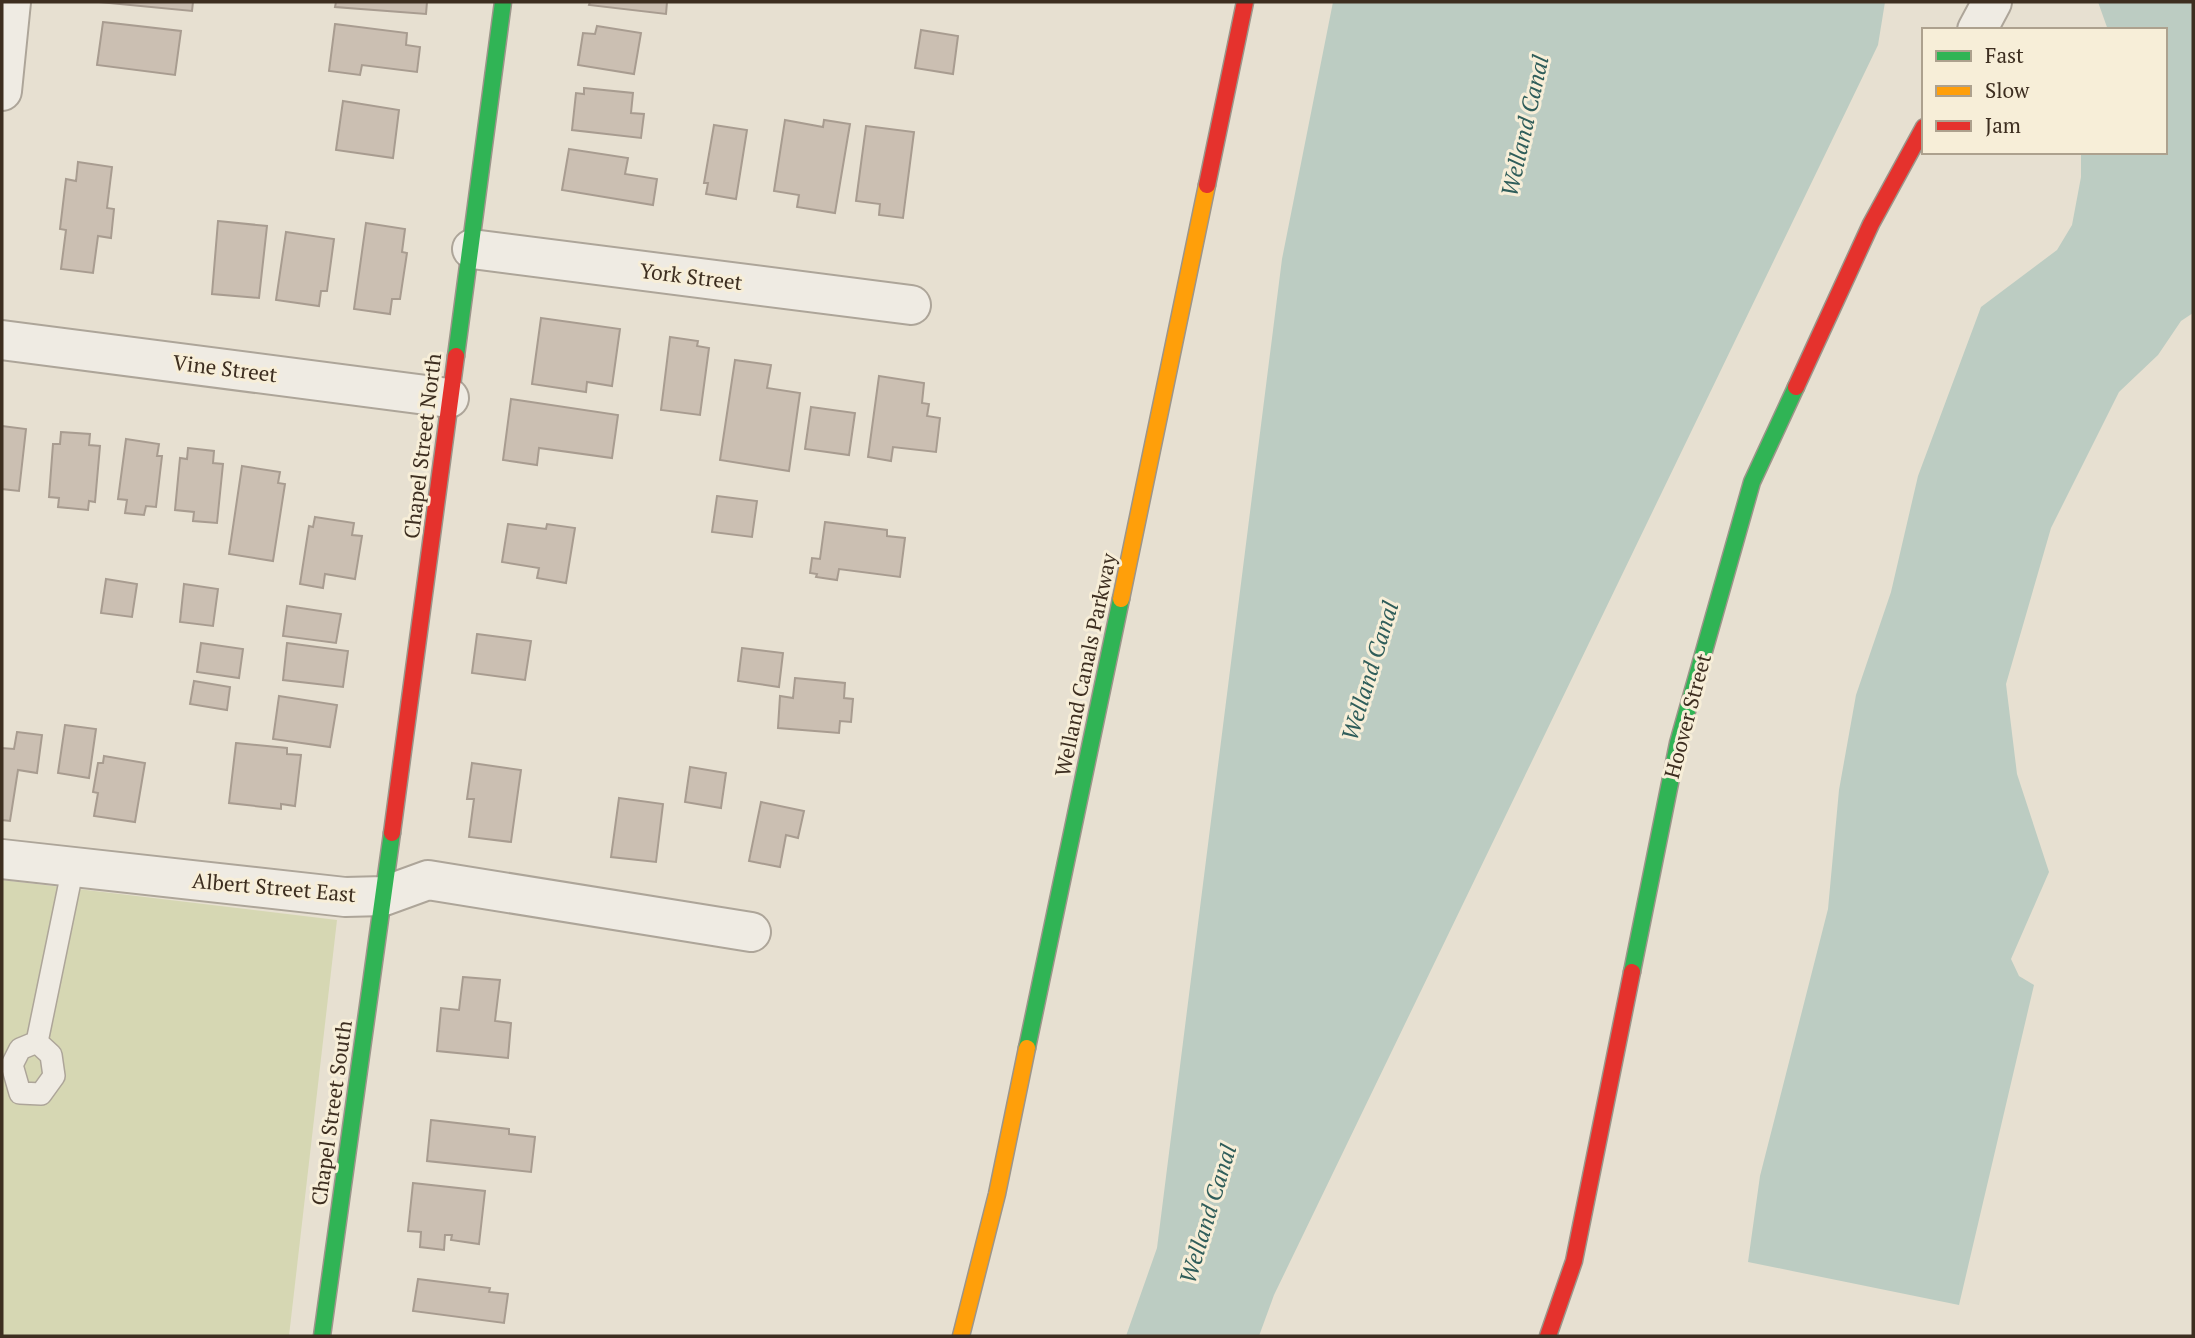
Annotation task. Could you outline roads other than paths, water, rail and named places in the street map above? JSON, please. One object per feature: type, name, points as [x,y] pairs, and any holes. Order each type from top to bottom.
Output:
[{"type":"street","points":[[2,91],[11,2]]},
{"type":"street","name":"Chapel Street North","points":[[384,896],[503,2]]},
{"type":"street","name":"Welland Canals Parkway","points":[[961,1336],[997,1194],[1245,2]]},
{"type":"street","points":[[1978,28],[1992,2]]},
{"type":"street","name":"Hoover Street","points":[[1548,1336],[1574,1261],[1678,743],[1752,482],[1871,224],[1922,131]]},
{"type":"street","name":"York Street","points":[[471,249],[911,305]]},
{"type":"street","name":"Vine Street","points":[[2,340],[449,398]]},
{"type":"street","name":"Albert Street East","points":[[2,859],[345,897],[384,896],[428,880],[751,932]]},
{"type":"street","name":"Chapel Street South","points":[[322,1336],[384,896]]},
{"type":"lane","points":[[37,1042],[73,867]]},
{"type":"water","name":"Welland Canal","points":[[1333,2],[1885,2],[1878,45],[1274,1295],[1259,1336],[1126,1336],[1157,1248],[1282,259]]},
{"type":"water","points":[[2098,2],[2193,2],[2193,313],[2181,321],[2158,355],[2119,392],[2051,528],[2006,684],[2017,774],[2049,872],[2011,959],[2019,976],[2034,985],[1959,1305],[1748,1262],[1760,1176],[1828,909],[1839,790],[1856,695],[1891,592],[1918,476],[1981,307],[2057,250],[2072,225],[2081,177],[2081,154],[2167,154],[2167,28],[2107,28]]}]
